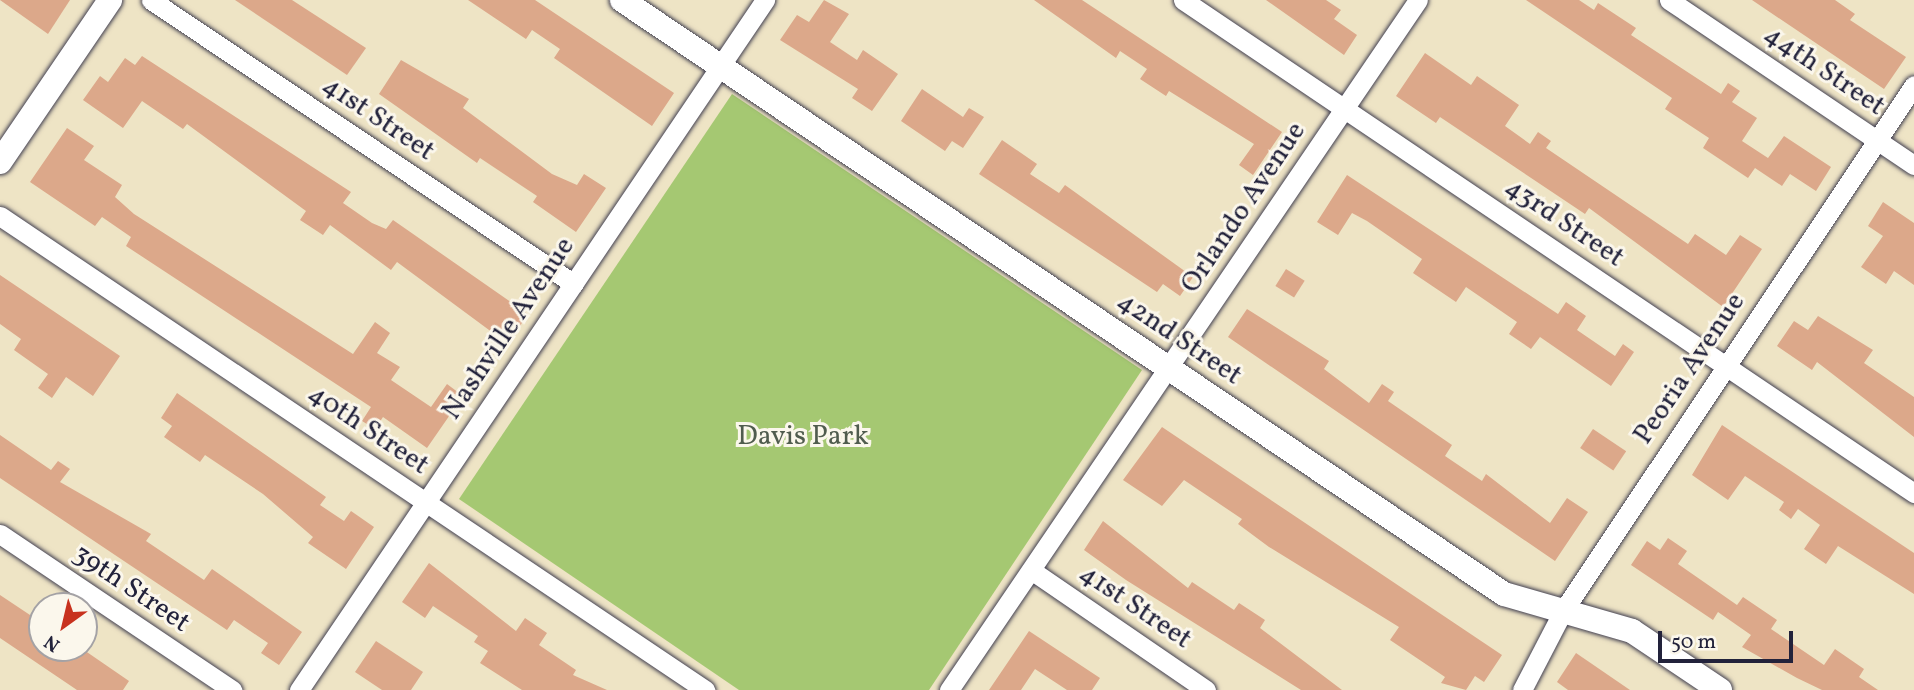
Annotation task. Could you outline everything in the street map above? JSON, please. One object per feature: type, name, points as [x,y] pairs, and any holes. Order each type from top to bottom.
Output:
[{"type":"street","points":[[0,162],[110,0]]},
{"type":"street","name":"41st Street","points":[[151,0],[573,284]]},
{"type":"street","name":"42nd Street","points":[[622,0],[1504,594],[1632,631],[1720,690]]},
{"type":"street","name":"Nashville Avenue","points":[[300,690],[765,0]]},
{"type":"street","name":"43rd Street","points":[[1183,0],[1914,493]]},
{"type":"street","name":"Orlando Avenue","points":[[948,690],[1170,368],[1418,0]]},
{"type":"street","name":"44th Street","points":[[1669,0],[1914,165]]},
{"type":"street","name":"Peoria Avenue","points":[[1522,690],[1563,611],[1914,85]]},
{"type":"street","name":"40th Street","points":[[0,216],[705,690]]},
{"type":"street","name":"39th Street","points":[[0,534],[232,690]]},
{"type":"street","name":"41st Street","points":[[1031,570],[1206,690]]},
{"type":"green space","name":"Davis Park","points":[[732,94],[1142,370],[929,690],[739,690],[459,499]]},
{"type":"building","points":[[0,0],[70,0],[48,34]]},
{"type":"building","points":[[235,0],[292,0],[366,48],[347,75]]},
{"type":"building","points":[[468,0],[535,0],[674,93],[652,126],[554,58],[560,49],[532,30],[526,39]]},
{"type":"building","points":[[824,0],[849,14],[830,42],[857,60],[863,50],[898,74],[872,111],[852,98],[858,89],[780,40],[797,15],[809,22]]},
{"type":"building","points":[[1034,0],[1082,0],[1282,132],[1253,175],[1239,165],[1254,144],[1169,91],[1166,96],[1140,79],[1147,69],[1120,51],[1116,58]]},
{"type":"building","points":[[1266,0],[1326,0],[1341,10],[1334,19],[1357,35],[1344,55]]},
{"type":"building","points":[[1526,0],[1579,0],[1594,10],[1598,3],[1636,28],[1631,35],[1721,94],[1728,83],[1740,91],[1732,102],[1757,118],[1742,141],[1768,158],[1784,136],[1831,167],[1816,191],[1790,174],[1782,186],[1755,168],[1748,178],[1703,148],[1709,138],[1665,109],[1672,98]]},
{"type":"building","points":[[1752,0],[1835,0],[1855,14],[1850,20],[1906,57],[1884,89]]},
{"type":"building","points":[[1425,53],[1471,85],[1477,76],[1519,105],[1505,126],[1530,144],[1538,132],[1551,141],[1546,148],[1688,244],[1695,234],[1726,255],[1740,235],[1762,249],[1723,307],[1589,208],[1585,214],[1440,117],[1436,123],[1396,96]]},
{"type":"building","points":[[142,56],[351,192],[343,203],[372,223],[386,229],[393,220],[528,314],[508,344],[397,262],[391,270],[330,225],[323,235],[300,220],[306,211],[187,124],[183,129],[142,101],[123,128],[83,100],[100,76],[108,82],[125,58],[135,65]]},
{"type":"building","points":[[401,60],[469,99],[463,108],[552,174],[577,185],[584,174],[606,188],[576,232],[533,202],[537,196],[480,158],[477,163],[379,94]]},
{"type":"building","points":[[922,89],[963,117],[969,108],[984,117],[963,148],[952,141],[945,151],[901,121]]},
{"type":"building","points":[[67,128],[94,146],[84,160],[122,185],[115,197],[134,214],[353,354],[375,322],[390,333],[377,353],[400,367],[391,380],[431,407],[447,384],[463,396],[427,448],[383,417],[375,429],[362,421],[371,407],[126,246],[131,237],[102,217],[95,226],[30,182]]},
{"type":"building","points":[[1002,140],[1037,164],[1030,174],[1059,193],[1065,185],[1193,277],[1180,296],[1163,284],[1157,292],[979,174]]},
{"type":"building","points":[[1347,175],[1558,314],[1566,302],[1586,316],[1577,330],[1615,356],[1623,344],[1634,352],[1611,386],[1540,337],[1531,349],[1509,334],[1517,322],[1466,287],[1456,302],[1413,273],[1422,259],[1367,221],[1352,213],[1338,235],[1317,222]]},
{"type":"building","points":[[1883,202],[1914,223],[1914,285],[1894,271],[1886,284],[1861,267],[1883,236],[1868,226]]},
{"type":"building","points":[[1286,269],[1305,281],[1294,298],[1275,286]]},
{"type":"building","points":[[0,275],[120,356],[93,396],[66,377],[52,398],[38,388],[48,374],[14,350],[21,339],[0,324]]},
{"type":"building","points":[[1247,309],[1329,361],[1324,369],[1369,403],[1382,384],[1394,392],[1388,401],[1452,445],[1445,456],[1482,481],[1486,474],[1550,523],[1567,498],[1588,512],[1555,561],[1228,337]]},
{"type":"building","points":[[1818,316],[1873,350],[1864,363],[1914,397],[1914,437],[1817,362],[1812,370],[1777,346],[1794,321],[1808,330]]},
{"type":"building","points":[[177,393],[326,497],[320,505],[344,521],[351,511],[374,527],[346,569],[308,543],[313,537],[263,494],[205,455],[200,462],[164,437],[172,426],[161,418]]},
{"type":"building","points":[[1722,425],[1914,553],[1914,594],[1838,546],[1826,564],[1804,549],[1820,525],[1798,509],[1791,519],[1779,510],[1784,502],[1745,476],[1728,500],[1692,475]]},
{"type":"building","points":[[1162,427],[1502,655],[1484,682],[1475,676],[1466,690],[1441,683],[1445,677],[1390,640],[1399,627],[1269,547],[1238,524],[1242,519],[1184,480],[1162,506],[1123,480]]},
{"type":"building","points":[[1593,429],[1626,451],[1613,470],[1580,448]]},
{"type":"building","points":[[0,435],[51,470],[58,461],[70,469],[60,482],[151,534],[146,541],[204,580],[212,569],[302,632],[279,665],[261,653],[268,643],[234,620],[227,630],[0,478]]},
{"type":"building","points":[[1103,521],[1188,588],[1192,582],[1234,610],[1239,603],[1265,620],[1260,628],[1342,690],[1301,690],[1126,580],[1084,550]]},
{"type":"building","points":[[1668,538],[1687,551],[1678,564],[1737,605],[1743,597],[1777,620],[1771,629],[1824,665],[1835,649],[1864,669],[1859,677],[1878,690],[1822,690],[1797,678],[1742,647],[1751,635],[1718,612],[1713,620],[1631,565],[1647,541],[1660,550]]},
{"type":"building","points":[[429,563],[516,631],[525,618],[547,633],[539,645],[576,670],[573,675],[607,690],[522,690],[480,663],[488,651],[474,642],[478,636],[433,606],[425,618],[402,602]]},
{"type":"building","points":[[0,595],[28,614],[28,657],[0,638]]},
{"type":"building","points":[[1029,631],[1100,678],[1092,690],[1067,690],[1035,669],[1021,690],[989,690]]},
{"type":"building","points":[[376,641],[423,672],[411,690],[382,690],[355,672]]},
{"type":"building","points":[[1576,653],[1630,690],[1568,690],[1557,682]]},
{"type":"building","points":[[98,660],[129,681],[123,690],[77,690],[36,662],[98,662]]}]
